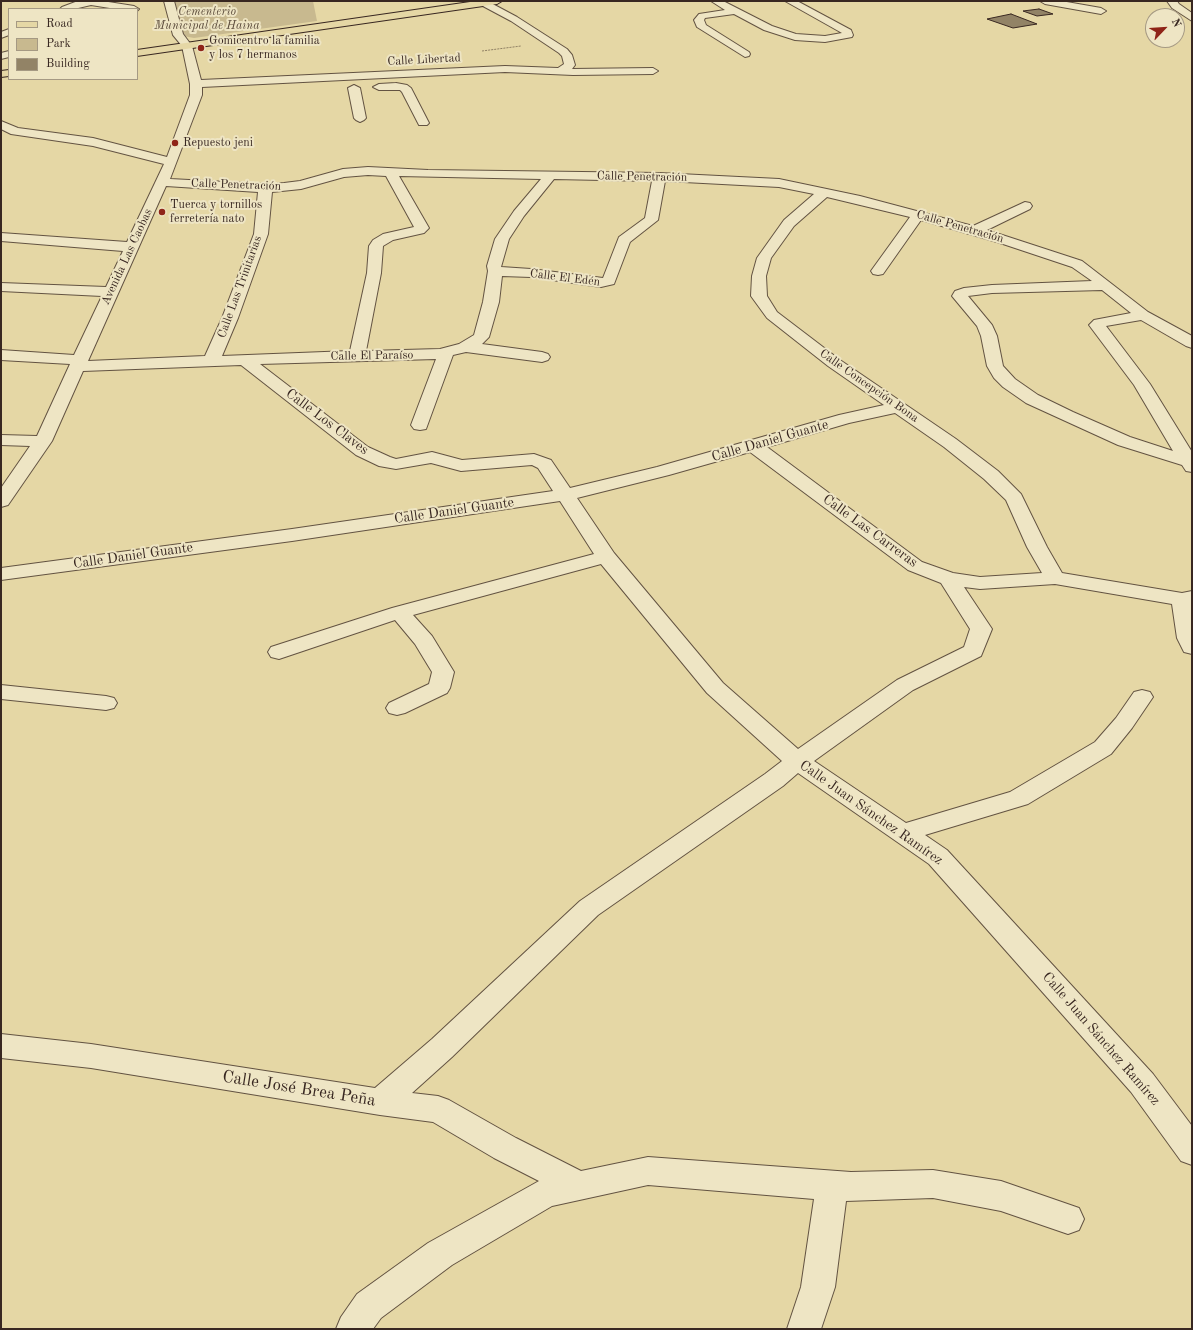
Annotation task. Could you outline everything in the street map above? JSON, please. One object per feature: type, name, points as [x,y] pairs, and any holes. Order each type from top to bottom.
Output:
[{"type":"main road","points":[[138,53],[498,1]]},
{"type":"street","points":[[169,1],[178,34],[187,46],[196,90],[220,94]]},
{"type":"street","points":[[716,1],[768,28],[795,37],[825,38],[848,35],[847,32],[790,1]]},
{"type":"street","points":[[1045,1],[1101,11]]},
{"type":"street","points":[[1172,1],[1175,6],[1192,18]]},
{"type":"street","points":[[67,8],[91,2],[128,8]]},
{"type":"street","points":[[484,3],[514,19],[564,51],[570,65],[568,68],[560,72]]},
{"type":"street","points":[[736,11],[702,16],[699,20],[702,27],[745,54]]},
{"type":"street","name":"Calle Libertad","points":[[196,90],[505,69],[560,72],[653,71]]},
{"type":"street","points":[[360,118],[350,88],[403,87],[407,90],[423,123]]},
{"type":"street","name":"Avenida Las Caobas","points":[[1,501],[43,441],[171,162],[196,90]]},
{"type":"street","points":[[1,125],[15,131],[93,142],[171,162]]},
{"type":"street","name":"Calle Penetración","points":[[162,182],[265,188],[293,187],[350,172],[659,177],[769,182],[825,192],[918,215],[974,231],[1077,264],[1106,284],[1143,315],[1192,343]]},
{"type":"street","points":[[357,356],[374,273],[376,246],[378,242],[388,237],[422,228],[400,191],[391,172]]},
{"type":"street","name":"Calle El Paraíso","points":[[1,354],[78,363],[446,354],[465,347],[481,337],[491,302],[496,272],[494,266],[502,239],[519,214],[550,176]]},
{"type":"street","name":"Calle El Edén","points":[[496,272],[531,274],[601,283],[610,281],[624,240],[651,220],[659,177]]},
{"type":"street","name":"Calle Las Trinitarias","points":[[212,360],[233,311],[261,234],[265,204],[265,188]]},
{"type":"street","name":"Calle Concepción Bona","points":[[825,192],[789,223],[764,258],[759,276],[758,296],[772,315],[796,334],[834,363],[899,407],[991,475],[1014,498],[1036,547],[1055,578]]},
{"type":"street","points":[[974,231],[1025,206]]},
{"type":"street","points":[[878,271],[918,215]]},
{"type":"street","points":[[1,237],[132,247]]},
{"type":"street","points":[[1106,284],[992,289],[964,292],[960,294],[960,296],[984,325],[989,336],[996,366],[1000,374],[1009,383],[1032,399],[1066,416],[1124,441],[1189,456]]},
{"type":"street","points":[[1,288],[111,292]]},
{"type":"street","points":[[1143,315],[1099,323],[1097,325],[1142,384],[1189,456]]},
{"type":"street","points":[[465,347],[542,357]]},
{"type":"street","points":[[420,425],[438,372],[446,354]]},
{"type":"street","name":"Calle Los Claves","points":[[245,360],[362,451],[385,462],[396,464],[432,457],[462,466],[534,459],[544,464],[565,495]]},
{"type":"street","name":"Calle Daniel Guante","points":[[1,574],[292,535],[565,495],[664,471],[753,445],[899,407]]},
{"type":"street","points":[[1,440],[43,441]]},
{"type":"street","name":"Calle Las Carreras","points":[[753,445],[915,566],[949,579],[980,583],[1055,578],[1187,598]]},
{"type":"street","name":"Calle Juan Sánchez Ramírez","points":[[565,495],[606,557],[715,688],[797,761],[938,857],[1142,1083],[1192,1151]]},
{"type":"street","points":[[279,652],[399,612],[606,557]]},
{"type":"street","points":[[380,1102],[442,1048],[589,908],[774,780],[797,761],[905,685],[973,651],[981,629],[949,579]]},
{"type":"street","points":[[1187,598],[1188,638],[1192,647]]},
{"type":"street","points":[[397,708],[439,688],[443,672],[424,641],[399,612]]},
{"type":"street","points":[[1,692],[106,704]]},
{"type":"street","points":[[903,833],[1019,798],[1103,748],[1124,723],[1142,697]]},
{"type":"street","name":"Calle José Brea Peña","points":[[1,1046],[91,1056],[380,1102],[438,1109],[505,1148],[579,1186]]},
{"type":"street","points":[[353,1329],[369,1306],[440,1254],[546,1193],[648,1171],[852,1187],[933,1184],[1001,1196],[1068,1219]]},
{"type":"street","points":[[804,1329],[818,1287],[832,1185]]},
{"type":"green space","name":"Cementerio Municipal de Haina","points":[[169,1],[313,1],[317,21],[194,38],[178,35]]},
{"type":"building","points":[[1039,9],[1053,14],[1037,16],[1023,11]]},
{"type":"building","points":[[1011,14],[1037,24],[1013,28],[987,19]]},
{"type":"place","name":"Gomicentro la familia y los 7 hermanos","points":[[201,48]]},
{"type":"place","name":"Repuesto jeni","points":[[175,143]]},
{"type":"place","name":"Tuerca y tornillos ferretería nato","points":[[162,212]]}]
